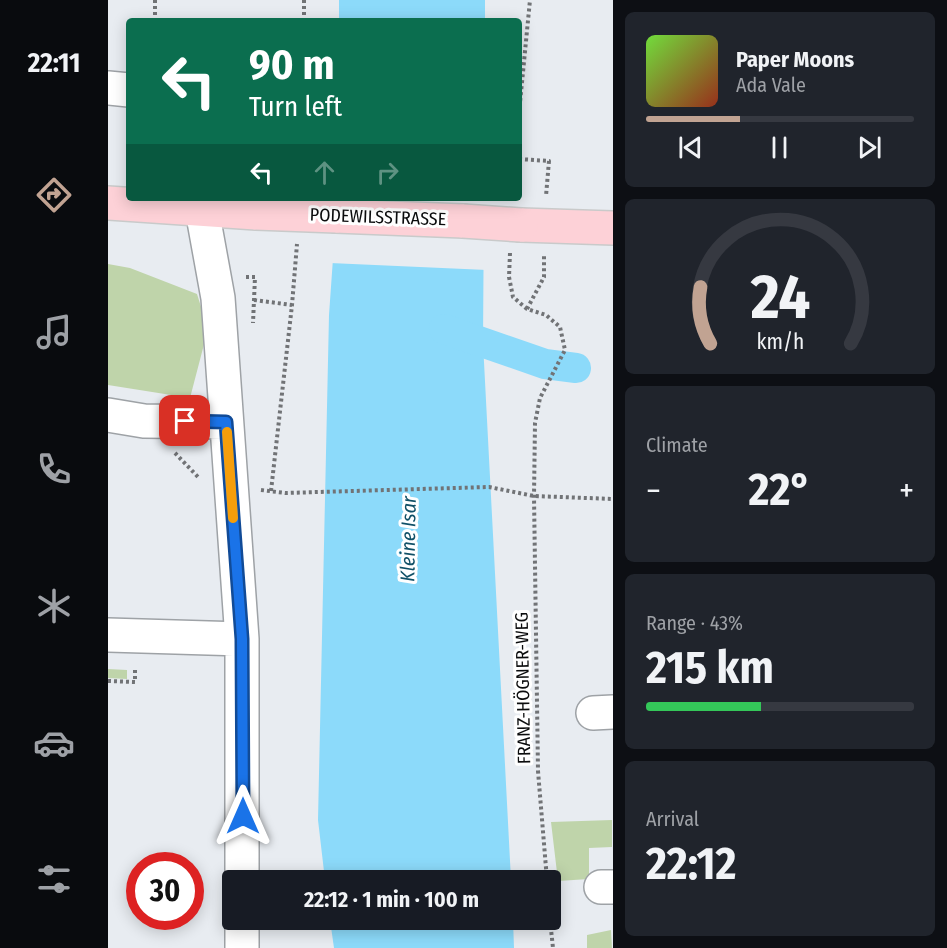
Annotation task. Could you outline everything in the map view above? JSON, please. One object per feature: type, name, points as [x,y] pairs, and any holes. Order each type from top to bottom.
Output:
[{"type":"main road","name":"PODEWILSSTRASSE","points":[[108,204],[202,204],[256,213],[516,234],[612,228]]},
{"type":"street","points":[[108,88],[126,90]]},
{"type":"street","points":[[202,204],[216,279],[242,639],[242,870]]},
{"type":"street","points":[[108,415],[144,421],[226,422]]},
{"type":"street","points":[[108,635],[242,639]]},
{"type":"street","points":[[242,930],[242,948]]},
{"type":"path","points":[[155,0],[155,18]]},
{"type":"path","points":[[304,0],[304,18]]},
{"type":"path","points":[[522,85],[531,0]]},
{"type":"path","points":[[522,159],[549,161],[547,189]]},
{"type":"path","points":[[270,491],[298,234]]},
{"type":"path","points":[[516,234],[509,277],[513,297],[527,309],[543,277],[544,264]]},
{"type":"path","points":[[252,327],[255,277]]},
{"type":"path","points":[[254,300],[292,305]]},
{"type":"path","name":"FRANZ-HÖGNER-WEG","points":[[527,309],[546,315],[560,327],[565,350],[540,398],[535,423],[537,771],[546,870]]},
{"type":"path","points":[[144,421],[207,485],[232,486]]},
{"type":"path","points":[[285,493],[489,487],[534,496],[612,498]]},
{"type":"path","points":[[551,930],[553,948]]},
{"type":"green space","points":[[108,264],[130,268],[197,294],[208,329],[190,398],[108,385]]},
{"type":"green space","points":[[108,669],[127,670],[127,679],[108,678]]},
{"type":"green space","points":[[612,820],[612,847],[589,848],[589,879],[561,881],[561,870],[557,870],[551,822]]},
{"type":"green space","points":[[611,930],[612,948],[587,948],[587,935]]},
{"type":"water","points":[[339,0],[485,0],[485,18],[339,18]]},
{"type":"water","name":"Kleine Isar","points":[[459,201],[484,201],[483,343],[510,870],[324,870],[318,820],[329,315],[336,216]]},
{"type":"water","points":[[331,930],[513,930],[514,948],[334,948]]},
{"type":"pier","points":[[333,201],[487,201],[487,270],[330,263]]},
{"type":"waterway","points":[[444,329],[545,364],[576,368]]},
{"type":"slow traffic","points":[[227,432],[233,518]]},
{"type":"route","points":[[185,421],[226,422],[242,639],[243,816]]}]
